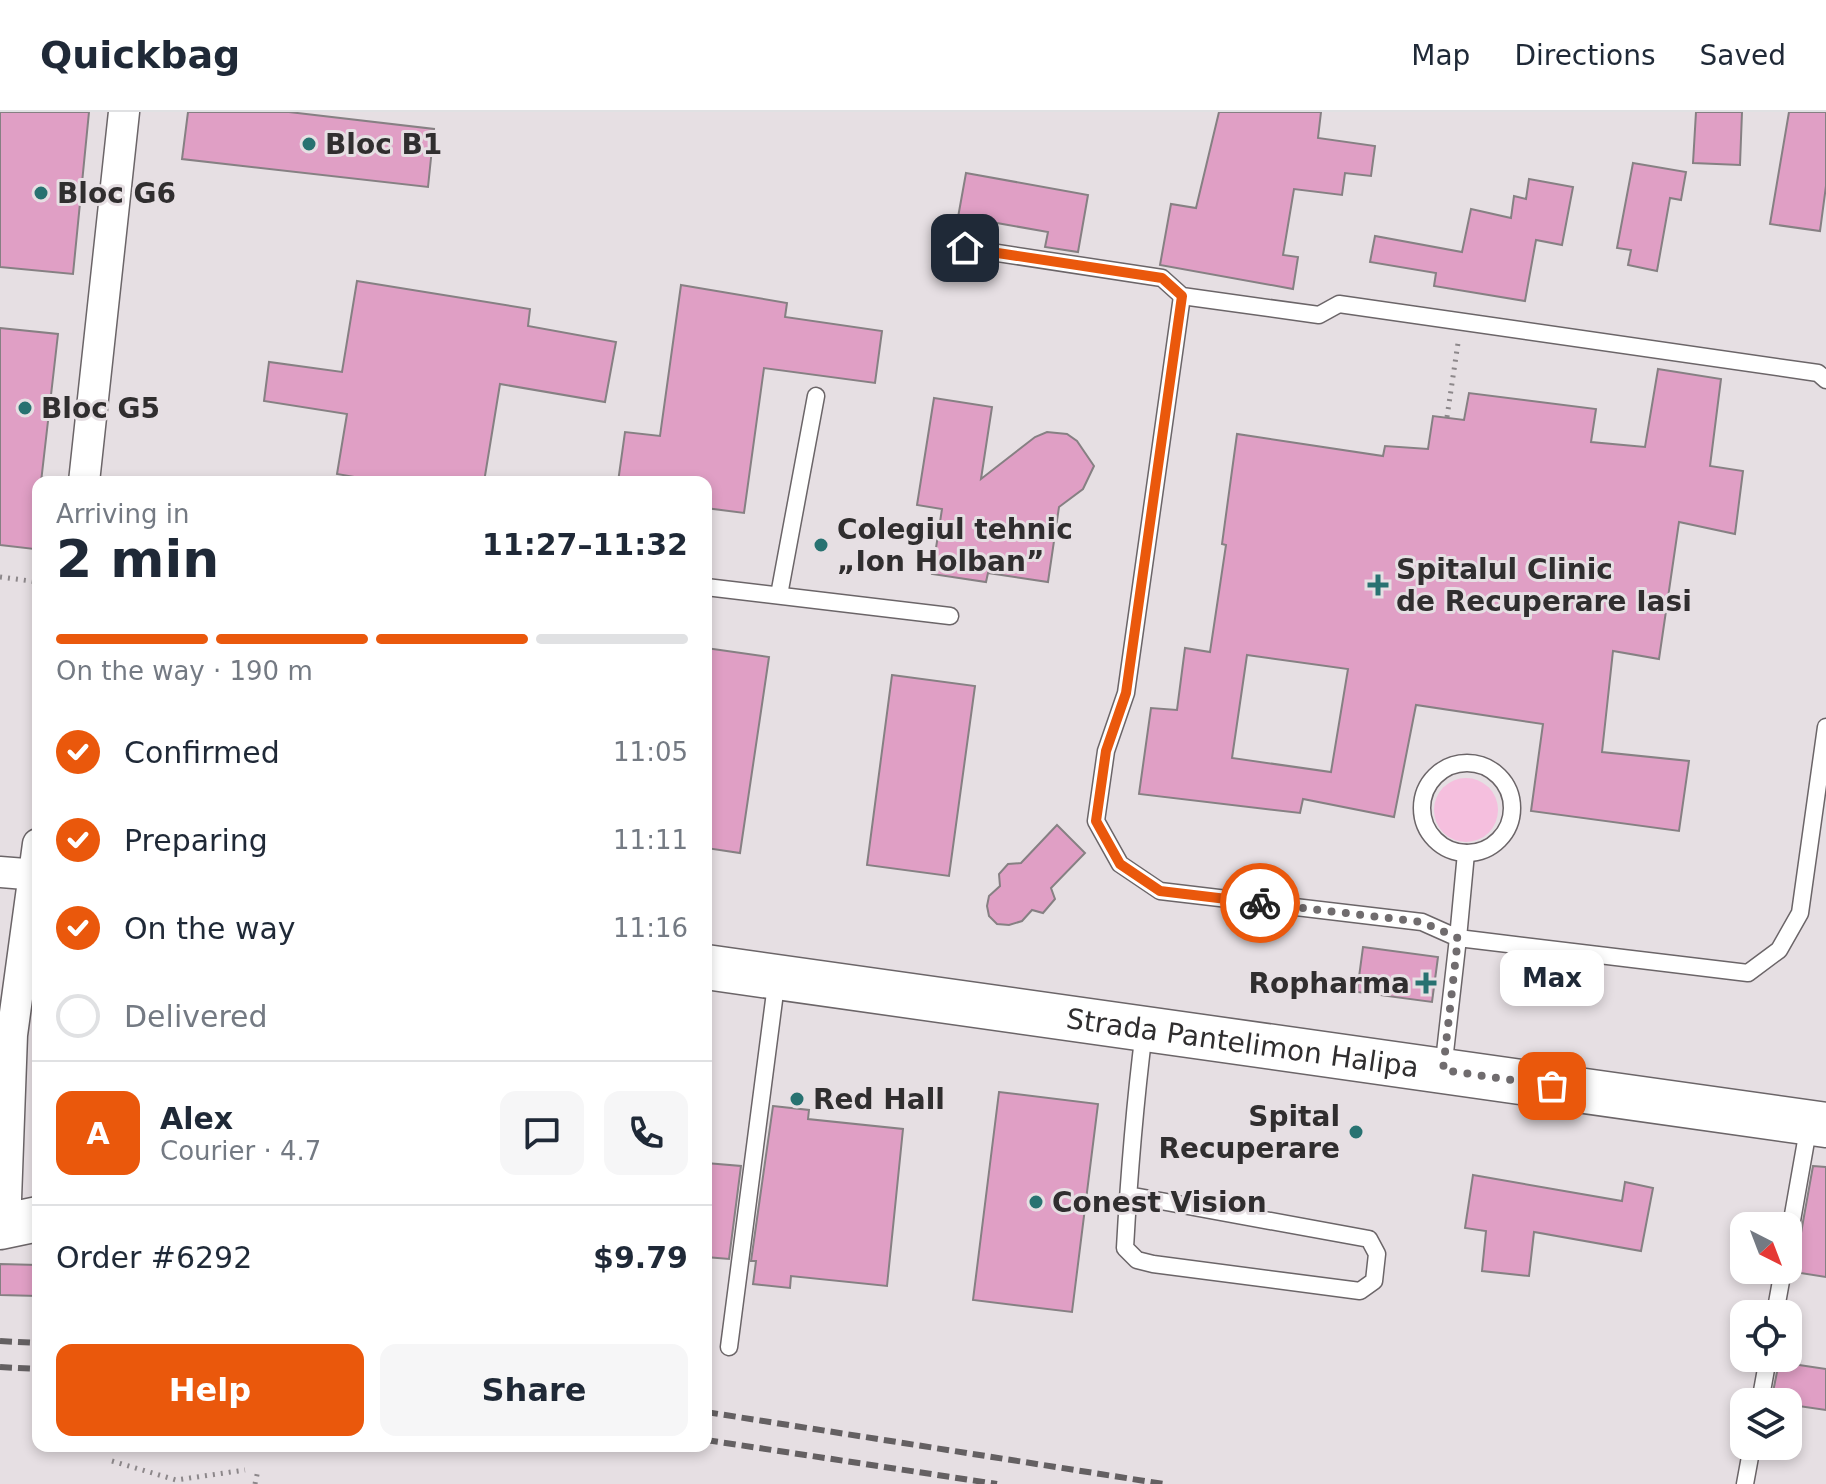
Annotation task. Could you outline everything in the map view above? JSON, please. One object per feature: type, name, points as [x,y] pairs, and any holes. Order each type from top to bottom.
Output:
[{"type":"street","points":[[85,476],[124,112]]},
{"type":"street","points":[[0,872],[32,875]]},
{"type":"street","points":[[14,1224],[12,1035],[32,902]]},
{"type":"street","name":"Strada Pantelimon Halipa","points":[[712,968],[1818,1124]]},
{"type":"lane","points":[[965,248],[1162,278],[1182,296],[1319,315],[1339,304],[1818,373],[1826,380]]},
{"type":"lane","points":[[1182,296],[1126,693],[1106,751],[1096,821],[1120,864],[1160,891],[1422,922],[1458,938],[1748,973],[1779,950],[1800,913],[1826,727]]},
{"type":"lane","points":[[779,595],[816,396]]},
{"type":"lane","points":[[712,588],[950,616]]},
{"type":"lane","points":[[1467,762],[1494,772],[1505,783],[1511,798],[1511,816],[1496,843],[1482,851],[1466,853],[1451,851],[1437,843],[1422,816],[1422,800],[1438,773],[1467,762]]},
{"type":"lane","points":[[1443,1070],[1466,853]]},
{"type":"lane","points":[[729,1347],[777,976]]},
{"type":"lane","points":[[1128,1195],[1369,1239],[1377,1254],[1374,1281],[1360,1291],[1137,1260],[1125,1248],[1128,1195],[1145,1027]]},
{"type":"lane","points":[[1796,1212],[1818,1124]]},
{"type":"lane","points":[[1745,1484],[1749,1460]]},
{"type":"path","points":[[1447,417],[1462,322]]},
{"type":"path","points":[[0,577],[32,581]]},
{"type":"path","points":[[112,1461],[176,1480],[245,1470]]},
{"type":"path","points":[[255,1484],[258,1470]]},
{"type":"shaded area","points":[[1466,778],[1484,784],[1492,792],[1498,810],[1492,828],[1484,836],[1466,842],[1448,836],[1440,828],[1434,810],[1440,792],[1448,784]]},
{"type":"building","name":"Bloc G6","points":[[0,112],[89,112],[73,274],[0,267]]},
{"type":"building","name":"Bloc B1","points":[[188,112],[289,112],[434,129],[428,187],[182,159]]},
{"type":"building","points":[[1219,112],[1321,112],[1318,138],[1375,146],[1371,176],[1345,173],[1342,195],[1294,189],[1283,255],[1298,257],[1293,289],[1160,265],[1171,204],[1196,208]]},
{"type":"building","points":[[1696,112],[1742,112],[1740,165],[1693,163]]},
{"type":"building","points":[[1789,112],[1826,112],[1826,186],[1820,231],[1770,224]]},
{"type":"building","points":[[1633,163],[1686,172],[1681,200],[1670,198],[1657,271],[1628,265],[1631,250],[1617,248]]},
{"type":"building","points":[[966,173],[1088,195],[1078,252],[1045,247],[1048,232],[991,222],[988,239],[955,234]]},
{"type":"building","points":[[1529,179],[1573,187],[1562,245],[1536,240],[1525,301],[1434,286],[1436,273],[1370,262],[1375,236],[1462,252],[1471,209],[1511,218],[1514,196],[1526,199]]},
{"type":"building","points":[[357,281],[530,309],[528,326],[616,342],[605,402],[500,384],[485,476],[337,474],[347,414],[264,401],[269,362],[342,372]]},
{"type":"building","points":[[681,285],[787,303],[785,317],[882,331],[875,383],[764,368],[744,513],[712,509],[712,476],[619,476],[625,432],[660,436]]},
{"type":"building","name":"Bloc G5","points":[[0,328],[58,334],[42,476],[32,476],[32,549],[0,545]]},
{"type":"building","points":[[1658,369],[1721,379],[1710,466],[1743,471],[1735,534],[1679,522],[1659,659],[1613,651],[1602,752],[1689,761],[1679,831],[1531,811],[1543,724],[1416,705],[1394,817],[1303,799],[1300,813],[1139,794],[1151,708],[1177,710],[1185,648],[1210,652],[1226,545],[1222,544],[1237,434],[1383,456],[1385,446],[1428,449],[1433,416],[1464,420],[1469,393],[1596,409],[1591,442],[1645,447]],"holes":[[[1247,655],[1348,669],[1331,772],[1232,758]]]},
{"type":"building","points":[[934,398],[992,407],[981,479],[1035,437],[1047,432],[1067,434],[1077,441],[1094,466],[1083,489],[1059,507],[1048,582],[988,573],[986,582],[932,574],[942,509],[917,505]]},
{"type":"building","points":[[712,649],[769,657],[740,853],[712,849]]},
{"type":"building","points":[[892,675],[975,686],[949,876],[867,865]]},
{"type":"building","points":[[1057,825],[1085,853],[1051,888],[1055,899],[1043,913],[1032,910],[1022,921],[1009,925],[997,924],[989,916],[987,906],[989,896],[1000,886],[999,874],[1008,864],[1021,863]]},
{"type":"building","points":[[1363,947],[1438,957],[1432,1002],[1357,992]]},
{"type":"building","name":"Conest Vision","points":[[999,1092],[1098,1104],[1072,1312],[973,1300]]},
{"type":"building","points":[[773,1106],[809,1110],[808,1119],[903,1129],[887,1286],[791,1276],[790,1288],[753,1284],[756,1261],[751,1261]]},
{"type":"building","points":[[712,1164],[741,1166],[729,1259],[712,1258]]},
{"type":"building","points":[[1813,1166],[1826,1167],[1826,1277],[1802,1273],[1802,1227]]},
{"type":"building","points":[[1473,1175],[1622,1201],[1625,1182],[1653,1188],[1641,1251],[1534,1232],[1529,1276],[1482,1271],[1486,1231],[1465,1228]]},
{"type":"building","points":[[0,1264],[32,1265],[32,1296],[0,1295]]},
{"type":"building","points":[[1802,1365],[1826,1369],[1826,1410],[1802,1407],[1802,1388],[1774,1388],[1777,1372],[1802,1372]]},
{"type":"railway","points":[[0,1341],[32,1343]]},
{"type":"railway","points":[[0,1367],[32,1369]]},
{"type":"railway","points":[[712,1413],[1164,1484]]},
{"type":"railway","points":[[712,1441],[997,1484]]},
{"type":"way so far","points":[[1260,903],[1422,922],[1458,938],[1443,1070],[1552,1086]]},
{"type":"place","name":"Bloc B1","points":[[309,144]]},
{"type":"place","name":"Bloc G6","points":[[41,193]]},
{"type":"place","name":"Bloc G5","points":[[25,408]]},
{"type":"place","name":"Colegiul tehnic „Ion Holban”","points":[[821,545]]},
{"type":"place","name":"Spitalul Clinic de Recuperare Iasi","points":[[1378,585]]},
{"type":"place","name":"Ropharma","points":[[1426,983]]},
{"type":"place","name":"Max","points":[[1552,1086]]},
{"type":"place","name":"Red Hall","points":[[797,1099]]},
{"type":"place","name":"Spital Recuperare","points":[[1356,1132]]},
{"type":"place","name":"Conest Vision","points":[[1036,1202]]},
{"type":"route","points":[[965,248],[1162,278],[1182,296],[1126,693],[1106,751],[1096,821],[1120,864],[1160,891],[1260,903]]}]
